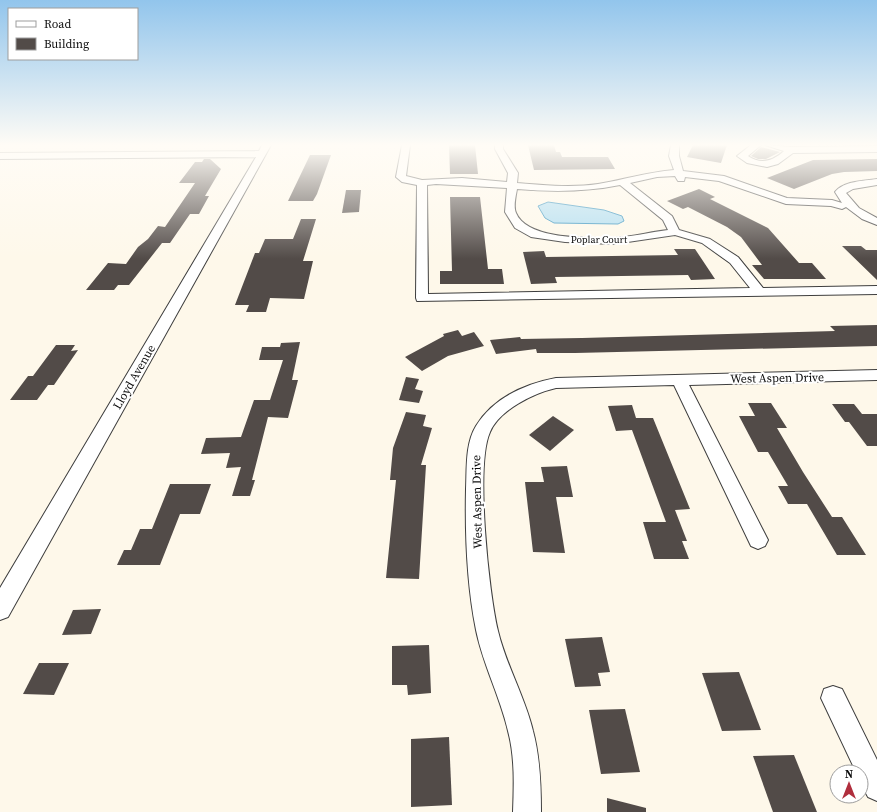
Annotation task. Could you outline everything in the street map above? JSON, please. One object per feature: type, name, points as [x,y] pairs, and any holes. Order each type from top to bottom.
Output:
[{"type":"street","name":"Lloyd Avenue","points":[[0,609],[246,183]]},
{"type":"street","points":[[643,183],[627,185],[604,193],[574,195],[511,188],[435,186],[424,183],[422,298],[877,290]]},
{"type":"street","name":"Poplar Court","points":[[512,183],[510,212],[519,226],[535,234],[565,239],[614,241],[675,232]]},
{"type":"street","points":[[715,183],[792,207],[838,209],[844,205]]},
{"type":"street","points":[[871,183],[850,186],[840,192],[844,205],[860,215],[877,222]]},
{"type":"street","points":[[627,185],[668,218],[675,232],[706,241],[734,260],[760,292]]},
{"type":"street","name":"West Aspen Drive","points":[[528,812],[527,771],[520,730],[495,657],[482,599],[476,488],[476,451],[482,430],[504,405],[528,391],[547,385],[570,382],[877,375]]},
{"type":"street","points":[[679,380],[758,540]]},
{"type":"street","points":[[833,698],[877,788]]},
{"type":"water","points":[[548,202],[604,210],[622,216],[624,221],[618,224],[554,223],[545,218],[538,206]]},
{"type":"building","points":[[179,183],[213,183],[205,196],[209,196],[199,214],[190,214],[170,243],[162,243],[129,285],[118,285],[114,290],[86,290],[108,263],[126,264],[138,247],[148,239],[158,226],[165,227],[195,183]]},
{"type":"building","points":[[297,183],[321,183],[313,201],[288,201]]},
{"type":"building","points":[[779,183],[809,183],[794,189]]},
{"type":"building","points":[[699,189],[715,197],[710,199],[768,228],[799,263],[812,263],[826,279],[764,279],[752,265],[762,265],[741,237],[727,227],[688,207],[683,209],[667,201]]},
{"type":"building","points":[[346,190],[361,190],[359,212],[342,213]]},
{"type":"building","points":[[450,197],[480,197],[488,269],[502,269],[504,284],[440,284],[440,271],[452,271]]},
{"type":"building","points":[[301,219],[316,219],[303,261],[313,261],[304,299],[270,298],[266,312],[246,312],[249,305],[235,305],[255,253],[259,253],[265,239],[293,239]]},
{"type":"building","points":[[842,246],[861,246],[866,250],[877,250],[877,280]]},
{"type":"building","points":[[674,249],[695,249],[715,279],[691,280],[688,275],[555,277],[557,283],[531,284],[523,252],[544,251],[546,257],[678,255]]},
{"type":"building","points":[[877,325],[877,346],[575,353],[537,353],[536,349],[496,354],[490,340],[520,337],[521,339],[582,338],[835,331],[830,326]]},
{"type":"building","points":[[458,330],[462,336],[474,332],[484,346],[448,356],[422,371],[405,357],[444,336],[443,334]]},
{"type":"building","points":[[300,342],[292,380],[298,380],[288,418],[268,417],[252,480],[255,480],[250,496],[232,496],[241,467],[226,468],[230,453],[201,454],[206,438],[241,437],[254,400],[270,400],[283,360],[259,360],[262,347],[280,347],[281,343]]},
{"type":"building","points":[[56,345],[75,345],[71,351],[78,350],[54,385],[48,385],[37,400],[10,400],[28,376],[33,376]]},
{"type":"building","points":[[406,377],[419,379],[415,389],[423,391],[419,403],[399,400]]},
{"type":"building","points":[[748,403],[771,403],[787,428],[777,428],[803,472],[832,517],[842,517],[866,555],[837,555],[807,504],[788,504],[778,486],[788,486],[768,452],[758,452],[739,416],[755,416]]},
{"type":"building","points":[[832,404],[854,404],[862,414],[877,414],[877,446],[867,446],[849,422],[845,422]]},
{"type":"building","points":[[632,405],[636,418],[653,418],[690,509],[675,510],[687,541],[682,541],[689,559],[654,559],[643,522],[666,522],[632,430],[616,431],[608,406]]},
{"type":"building","points":[[406,412],[426,415],[423,426],[432,428],[421,465],[426,465],[419,579],[386,578],[396,480],[390,480],[393,448]]},
{"type":"building","points":[[553,416],[574,430],[550,451],[529,435]]},
{"type":"building","points":[[567,466],[573,497],[556,497],[565,553],[533,552],[525,482],[544,482],[541,467]]},
{"type":"building","points":[[170,484],[211,484],[200,514],[180,514],[160,565],[117,565],[124,550],[131,550],[140,529],[152,529]]},
{"type":"building","points":[[101,609],[91,634],[62,635],[73,610]]},
{"type":"building","points":[[602,637],[610,672],[598,673],[601,686],[575,687],[565,639]]},
{"type":"building","points":[[429,645],[431,693],[408,695],[407,685],[392,685],[392,646]]},
{"type":"building","points":[[39,663],[69,663],[54,695],[23,694]]},
{"type":"building","points":[[739,672],[761,730],[722,731],[702,673]]},
{"type":"building","points":[[625,709],[640,772],[601,774],[589,710]]},
{"type":"building","points":[[449,737],[452,805],[411,807],[411,739]]},
{"type":"building","points":[[794,755],[817,812],[773,812],[753,756]]},
{"type":"building","points":[[607,798],[646,808],[646,812],[607,812]]}]
